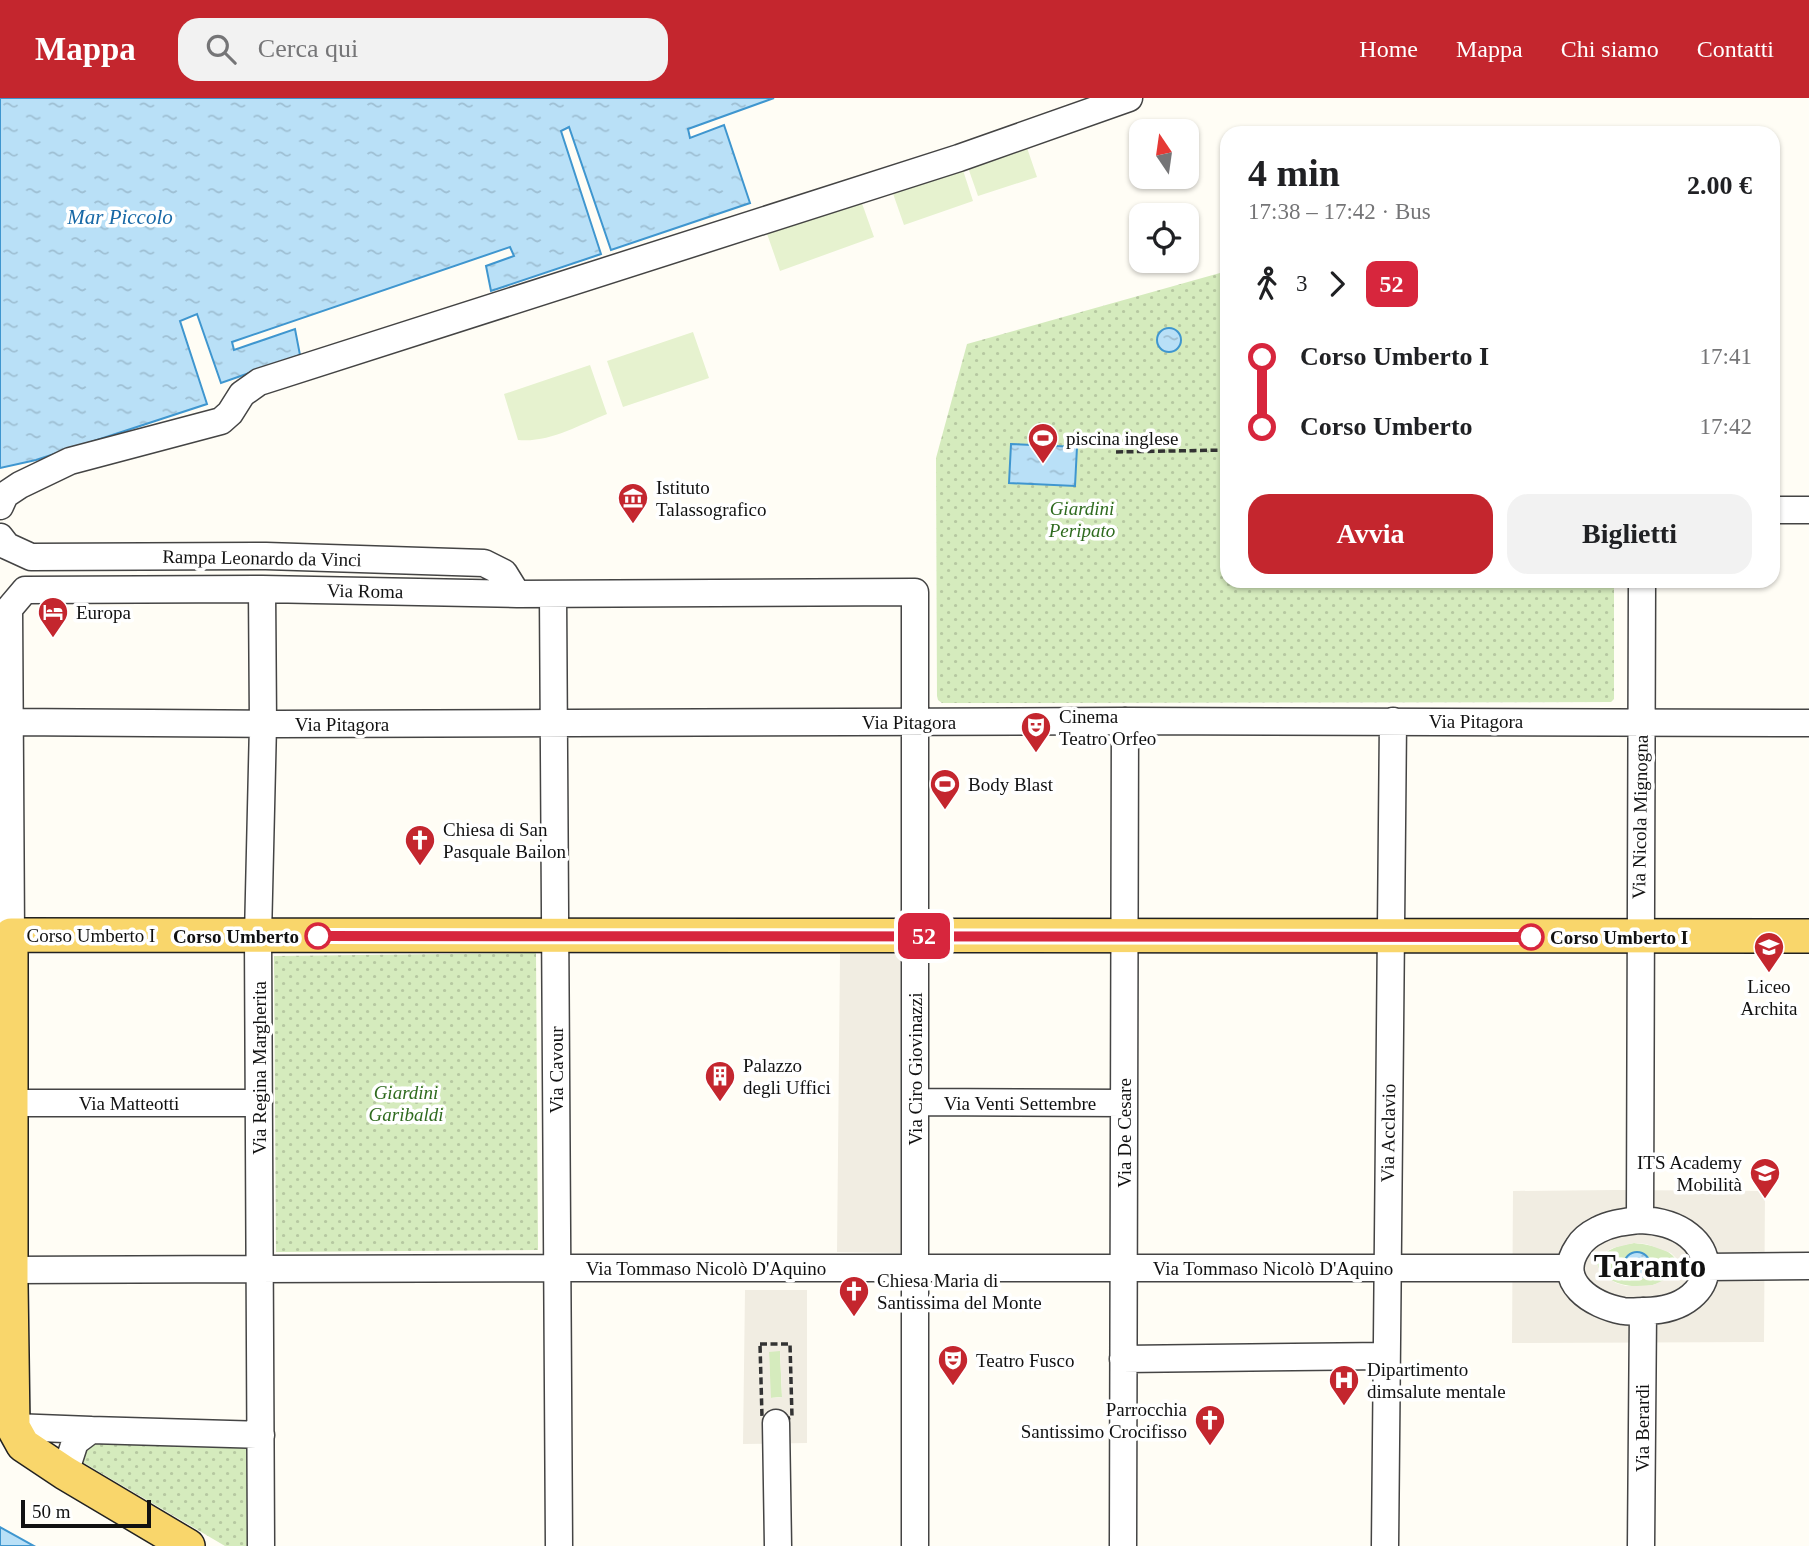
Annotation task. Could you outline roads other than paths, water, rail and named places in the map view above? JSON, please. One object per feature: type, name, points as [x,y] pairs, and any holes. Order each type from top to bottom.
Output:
[{"type":"main road","name":"Corso Umberto I","points":[[11,935],[1809,936]]},
{"type":"main road","points":[[11,935],[6,1103],[13,1427],[23,1445],[188,1546]]},
{"type":"street","points":[[0,506],[5,495],[20,485],[70,461],[221,421],[230,413],[242,394],[259,382],[959,158],[1129,98]]},
{"type":"street","points":[[1780,510],[1809,510]]},
{"type":"street","name":"Rampa Leonardo da Vinci","points":[[0,537],[7,546],[32,557],[266,556],[484,563],[504,573],[517,594]]},
{"type":"street","name":"Via Nicola Mignogna","points":[[1640,1220],[1642,588]]},
{"type":"street","name":"Via Roma","points":[[11,935],[9,609],[26,590],[262,589],[517,594],[915,592]]},
{"type":"street","name":"Via Regina Margherita","points":[[261,1546],[258,936],[263,724],[262,589]]},
{"type":"street","name":"Via Ciro Giovinazzi","points":[[915,592],[915,1546]]},
{"type":"street","name":"Via Cavour","points":[[553,594],[559,1546]]},
{"type":"street","name":"Via De Cesare","points":[[1123,1546],[1125,720]]},
{"type":"street","name":"Via Pitagora","points":[[9,722],[554,724],[1393,720],[1809,723]]},
{"type":"street","name":"Via Acclavio","points":[[1385,1546],[1393,720]]},
{"type":"street","name":"Via Venti Settembre","points":[[915,1102],[1124,1103]]},
{"type":"street","name":"Via Matteotti","points":[[6,1103],[259,1103]]},
{"type":"street","points":[[1640,1220],[1656,1221],[1685,1231],[1704,1255],[1706,1268],[1695,1292],[1683,1302],[1653,1311],[1625,1311],[1591,1300],[1579,1289],[1569,1268],[1573,1254],[1582,1241],[1597,1230],[1613,1224],[1640,1220]]},
{"type":"street","points":[[1706,1268],[1809,1266]]},
{"type":"street","name":"Via Tommaso Nicolò D'Aquino","points":[[11,1270],[1569,1268]]},
{"type":"street","name":"Via Berardi","points":[[1642,1546],[1643,1311]]},
{"type":"street","points":[[1123,1359],[1386,1356]]},
{"type":"street","points":[[776,1423],[778,1546]]},
{"type":"street","points":[[13,1427],[261,1435]]},
{"type":"street","points":[[65,1473],[75,1442],[92,1430]]},
{"type":"water","name":"Mar Piccolo","points":[[0,98],[774,98],[688,129],[690,138],[724,125],[750,203],[611,250],[569,127],[561,131],[601,254],[491,291],[486,266],[514,256],[510,247],[232,342],[234,350],[295,329],[300,355],[221,383],[197,314],[180,321],[207,404],[36,460],[0,468]]},
{"type":"water","points":[[1169,328],[1177,332],[1181,340],[1177,348],[1169,352],[1161,348],[1157,340],[1161,332]]},
{"type":"water","name":"piscina inglese","points":[[1011,444],[1077,447],[1075,486],[1009,483]]},
{"type":"water","points":[[1637,1252],[1646,1256],[1650,1265],[1646,1274],[1637,1278],[1628,1274],[1624,1265],[1628,1256]]},
{"type":"water","points":[[0,1527],[34,1546],[0,1546]]},
{"type":"place","name":"piscina inglese","points":[[1043,465]]},
{"type":"place","name":"Istituto Talassografico","points":[[633,525]]},
{"type":"place","name":"Europa","points":[[53,639]]},
{"type":"place","name":"Cinema Teatro Orfeo","points":[[1036,754]]},
{"type":"place","name":"Body Blast","points":[[945,811]]},
{"type":"place","name":"Chiesa di San Pasquale Bailon","points":[[420,867]]},
{"type":"place","name":"Corso Umberto","points":[[318,936]]},
{"type":"place","name":"Corso Umberto I","points":[[1531,937]]},
{"type":"place","name":"Liceo Archita","points":[[1769,974]]},
{"type":"place","name":"Palazzo degli Uffici","points":[[720,1103]]},
{"type":"place","name":"ITS Academy Mobilità","points":[[1765,1200]]},
{"type":"place","name":"Chiesa Maria di Santissima del Monte","points":[[854,1318]]},
{"type":"place","name":"Teatro Fusco","points":[[953,1387]]},
{"type":"place","name":"Dipartimento dimsalute mentale","points":[[1344,1407]]},
{"type":"place","name":"Parrocchia Santissimo Crocifisso","points":[[1210,1447]]},
{"type":"district","name":"Taranto","points":[[1650,1266]]},
{"type":"park label","name":"Giardini Peripato","points":[[1082,519]]},
{"type":"park label","name":"Giardini Garibaldi","points":[[406,1103]]}]
